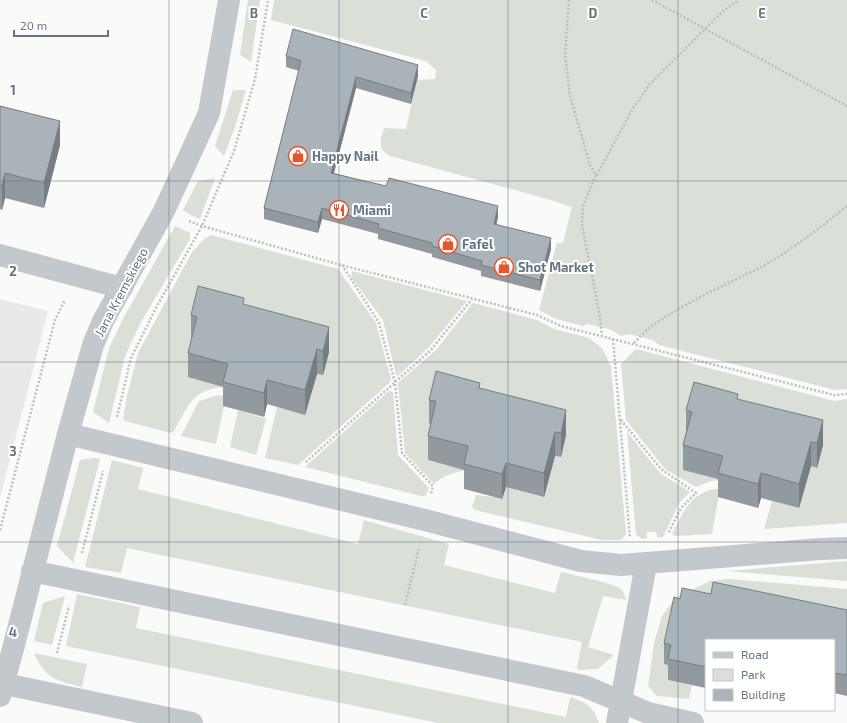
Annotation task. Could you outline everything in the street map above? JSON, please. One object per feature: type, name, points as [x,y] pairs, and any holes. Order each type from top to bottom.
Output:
[{"type":"street","name":"Jana Kremskiego","points":[[1,687],[14,644],[68,434],[93,345],[103,321],[164,211],[209,113],[229,0]]},
{"type":"street","points":[[0,255],[79,275],[122,288]]},
{"type":"street","points":[[68,434],[425,520],[581,561],[621,565],[847,548]]},
{"type":"street","points":[[619,713],[639,564]]},
{"type":"street","points":[[32,571],[584,686],[619,713],[648,713],[693,723]]},
{"type":"street","points":[[1,687],[192,723]]},
{"type":"path","points":[[57,653],[131,358],[157,306],[202,226],[234,151],[256,78],[268,0]]},
{"type":"path","points":[[569,0],[565,55],[570,96],[590,165],[596,175]]},
{"type":"path","points":[[652,0],[847,106]]},
{"type":"path","points":[[602,336],[582,225],[583,206],[596,175],[633,108],[650,84],[723,11],[738,0]]},
{"type":"path","points":[[634,343],[648,328],[765,264],[791,248],[847,206]]},
{"type":"path","points":[[184,220],[341,265],[537,315],[560,326],[634,343],[834,395],[847,394]]},
{"type":"path","points":[[341,265],[379,323],[395,382],[402,453],[432,486],[405,605]]},
{"type":"path","points":[[0,530],[54,320],[79,275]]},
{"type":"path","points":[[304,464],[431,350],[472,299]]},
{"type":"path","points":[[613,339],[620,418],[639,564]]},
{"type":"path","points":[[620,418],[661,469],[696,493],[682,508],[667,535]]},
{"type":"shaded area","points":[[0,299],[48,311],[0,498]]},
{"type":"green space","points":[[248,0],[260,0],[251,62],[240,55]]},
{"type":"green space","points":[[274,0],[847,0],[847,389],[835,390],[659,345],[653,340],[629,334],[621,336],[612,330],[587,324],[583,326],[556,319],[539,310],[557,243],[563,243],[572,207],[390,156],[381,147],[381,137],[384,128],[406,129],[417,80],[435,79],[436,70],[426,61],[271,20]]},
{"type":"green space","points":[[233,90],[246,90],[235,127],[224,156],[215,146]]},
{"type":"green space","points":[[215,178],[200,219],[183,210],[198,181]]},
{"type":"green space","points":[[175,226],[190,233],[190,239],[141,322],[125,356],[109,423],[93,412],[109,348],[124,317]]},
{"type":"green space","points":[[211,235],[338,269],[376,323],[391,379],[389,383],[298,465],[265,458],[277,407],[305,414],[317,374],[323,375],[197,341],[228,387],[207,390],[199,394],[188,405],[174,431],[171,433],[125,421],[123,419],[138,353],[192,252],[204,239]]},
{"type":"green space","points":[[352,271],[467,301],[429,347],[398,376],[396,375],[383,320],[351,277]]},
{"type":"green space","points":[[473,303],[537,320],[554,329],[589,338],[602,348],[611,366],[626,534],[621,540],[602,540],[475,510],[472,507],[476,495],[502,498],[507,482],[517,484],[516,490],[544,497],[555,456],[561,457],[566,435],[479,412],[480,407],[436,396],[429,424],[436,426],[428,460],[449,466],[452,461],[469,465],[468,470],[450,474],[434,484],[405,453],[398,384],[436,350]]},
{"type":"green space","points":[[636,349],[834,401],[847,399],[847,523],[764,529],[772,501],[799,508],[811,466],[823,445],[723,480],[711,481],[696,487],[665,469],[626,420],[621,364]]},
{"type":"green space","points":[[389,391],[393,392],[398,455],[429,488],[425,497],[305,467]]},
{"type":"green space","points":[[218,395],[226,396],[216,444],[181,436],[199,401]]},
{"type":"green space","points":[[238,410],[266,419],[256,455],[230,447]]},
{"type":"green space","points":[[627,432],[660,473],[690,492],[679,503],[663,537],[658,538],[656,532],[646,532],[647,538],[643,539],[636,535]]},
{"type":"green space","points":[[94,458],[100,459],[73,563],[57,546],[80,460]]},
{"type":"green space","points":[[112,460],[143,468],[138,489],[358,544],[364,520],[449,544],[444,565],[555,593],[561,572],[617,587],[622,590],[626,600],[603,596],[588,647],[614,655],[598,669],[579,670],[577,667],[582,642],[127,548],[121,573],[85,567]]},
{"type":"green space","points":[[715,489],[720,489],[712,534],[675,536],[672,534],[684,512],[693,500],[699,495]]},
{"type":"green space","points":[[847,561],[847,581],[727,571]]},
{"type":"green space","points":[[729,579],[847,589],[847,631],[714,603],[671,666],[668,680],[692,685],[689,699],[657,696],[648,686],[654,643],[662,616],[675,598],[710,581]]},
{"type":"green space","points":[[77,594],[140,607],[136,628],[566,717],[570,697],[589,706],[599,723],[438,723],[66,646]]},
{"type":"green space","points":[[65,596],[52,645],[34,641],[43,603]]},
{"type":"green space","points":[[34,653],[87,664],[82,687],[65,683],[52,677],[42,668]]},
{"type":"building","points":[[293,29],[418,65],[411,93],[356,77],[331,173],[386,186],[389,178],[498,206],[494,224],[551,238],[540,280],[481,265],[482,261],[432,246],[432,243],[378,228],[379,224],[322,208],[318,222],[264,208],[301,61],[286,56]]},
{"type":"building","points":[[0,106],[60,121],[44,183],[5,173],[2,185],[0,185]]},
{"type":"building","points":[[198,286],[244,298],[243,304],[329,327],[323,351],[317,349],[305,390],[267,380],[264,393],[223,382],[228,364],[188,353],[197,317],[191,315]]},
{"type":"building","points":[[436,371],[480,383],[479,388],[566,410],[561,433],[555,432],[544,473],[506,463],[502,474],[464,464],[468,446],[428,436],[436,401],[429,400]]},
{"type":"building","points":[[694,382],[738,394],[737,399],[823,420],[817,443],[811,442],[799,484],[761,473],[758,484],[718,473],[723,456],[683,445],[692,412],[686,410]]},
{"type":"building","points":[[713,582],[847,610],[847,675],[835,673],[835,639],[705,639],[705,667],[668,659],[671,645],[664,643],[674,597],[680,599],[682,588],[711,594]]},
{"type":"place","name":"Happy Nail","points":[[298,156]]},
{"type":"place","name":"Miami","points":[[339,210]]},
{"type":"place","name":"Fafel","points":[[448,244]]},
{"type":"place","name":"Shot Market","points":[[504,267]]}]
